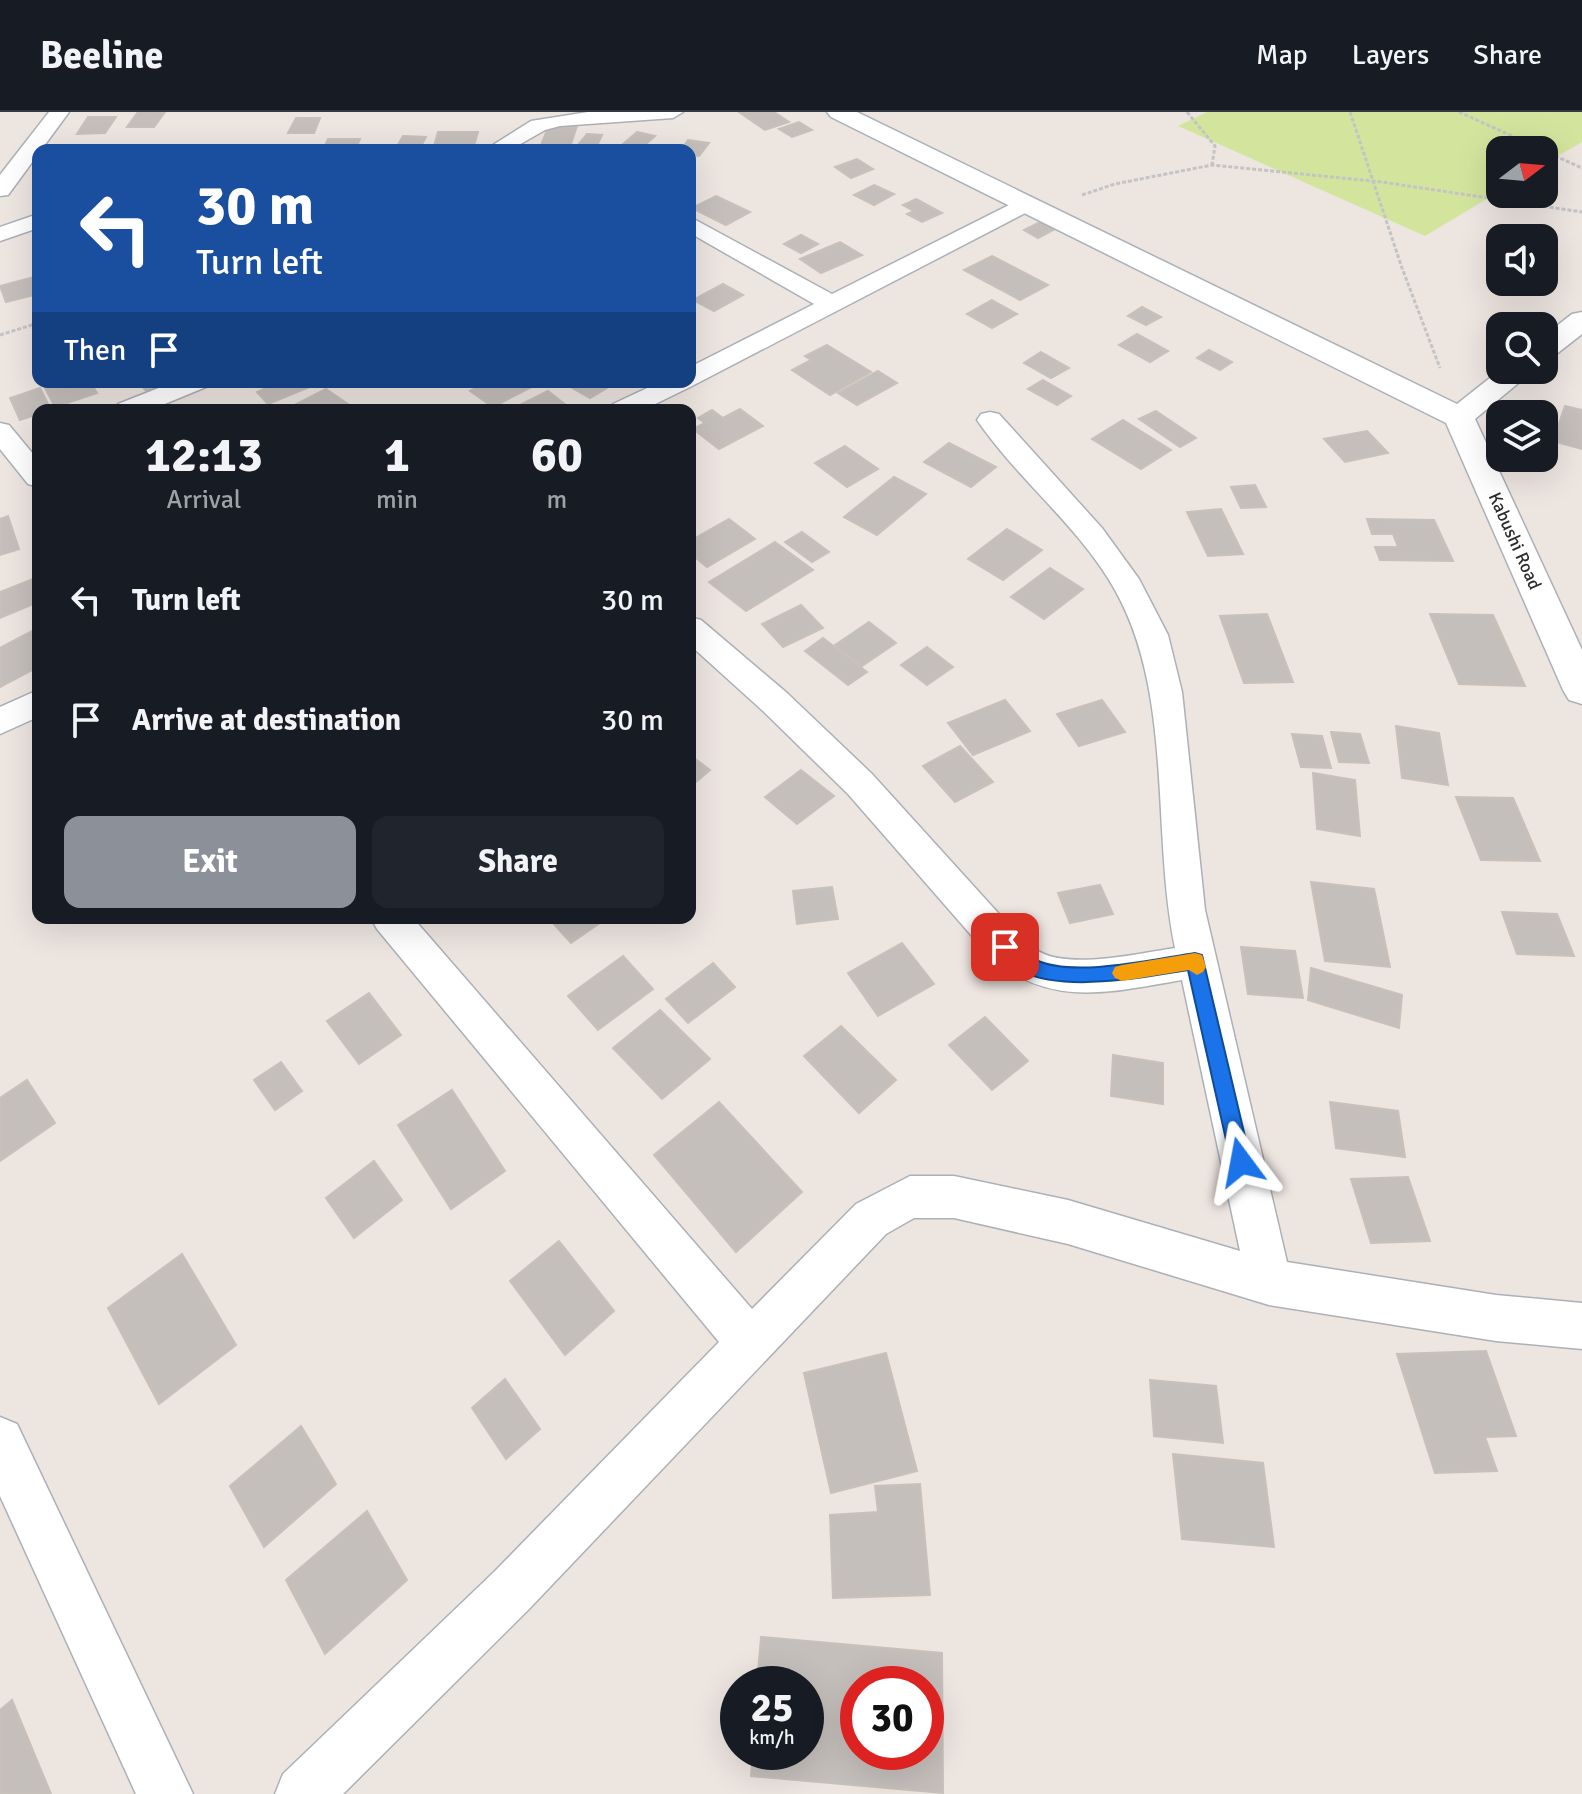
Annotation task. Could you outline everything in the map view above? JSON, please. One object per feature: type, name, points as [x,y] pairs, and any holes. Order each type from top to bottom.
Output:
[{"type":"main road","points":[[839,112],[1459,417],[1501,384]]},
{"type":"main road","points":[[1558,339],[1582,320]]},
{"type":"main road","name":"Kabushi Road","points":[[1459,417],[1582,690]]},
{"type":"street","points":[[42,144],[59,112]]},
{"type":"street","points":[[505,144],[538,125],[560,120],[673,112]]},
{"type":"street","points":[[0,190],[32,156]]},
{"type":"street","points":[[696,374],[830,303],[1032,207]]},
{"type":"street","points":[[0,234],[32,223]]},
{"type":"street","points":[[696,227],[830,303]]},
{"type":"street","points":[[142,404],[182,388]]},
{"type":"street","points":[[635,404],[668,388]]},
{"type":"street","points":[[990,420],[1092,535],[1128,586],[1152,635],[1166,692],[1186,910],[1195,961],[1269,1282]]},
{"type":"street","points":[[0,431],[28,450]]},
{"type":"street","points":[[696,633],[775,702],[860,784],[1005,947],[1032,967],[1064,974],[1109,975],[1195,961]]},
{"type":"street","points":[[0,722],[32,705]]},
{"type":"street","points":[[395,924],[750,1343]]},
{"type":"street","points":[[303,1794],[512,1590],[871,1219],[910,1197],[954,1197],[1068,1222],[1269,1282],[1496,1318],[1582,1326]]},
{"type":"street","points":[[0,1441],[165,1794]]},
{"type":"path","points":[[1187,112],[1215,146],[1212,165]]},
{"type":"path","points":[[1350,112],[1376,181],[1402,268],[1459,417]]},
{"type":"path","points":[[1459,112],[1512,136]]},
{"type":"path","points":[[1558,157],[1582,168]]},
{"type":"path","points":[[1032,207],[1115,184],[1212,165],[1376,181],[1582,212]]},
{"type":"path","points":[[0,335],[32,325]]},
{"type":"green space","points":[[1207,112],[1582,112],[1582,142],[1558,156],[1558,136],[1486,136],[1486,199],[1425,236],[1178,126]]},
{"type":"building","points":[[138,112],[165,112],[154,127],[127,127]]},
{"type":"building","points":[[739,112],[774,112],[789,122],[765,130]]},
{"type":"building","points":[[88,117],[116,117],[105,133],[77,134]]},
{"type":"building","points":[[296,118],[320,118],[314,133],[288,133]]},
{"type":"building","points":[[799,122],[812,130],[792,137],[779,129]]},
{"type":"building","points":[[549,125],[577,126],[571,144],[541,144]]},
{"type":"building","points":[[438,132],[478,132],[474,144],[435,144]]},
{"type":"building","points":[[637,132],[655,136],[646,144],[623,144]]},
{"type":"building","points":[[587,134],[602,135],[598,144],[579,144]]},
{"type":"building","points":[[403,136],[426,137],[422,144],[398,144]]},
{"type":"building","points":[[328,139],[360,139],[358,144],[326,144]]},
{"type":"building","points":[[688,140],[709,143],[699,156],[696,156],[696,144],[685,144]]},
{"type":"building","points":[[857,159],[873,169],[851,178],[835,167]]},
{"type":"building","points":[[874,185],[894,194],[874,205],[854,195]]},
{"type":"building","points":[[716,196],[750,212],[726,225],[696,210],[696,206]]},
{"type":"building","points":[[916,199],[942,213],[922,222],[907,214],[914,211],[903,205]]},
{"type":"building","points":[[1040,222],[1055,229],[1038,238],[1024,230]]},
{"type":"building","points":[[801,235],[818,244],[801,253],[784,244]]},
{"type":"building","points":[[840,242],[862,255],[821,273],[800,259]]},
{"type":"building","points":[[992,256],[1048,285],[1020,300],[964,270]]},
{"type":"building","points":[[32,278],[32,296],[6,302],[0,286]]},
{"type":"building","points":[[723,284],[743,295],[714,311],[696,302],[696,298]]},
{"type":"building","points":[[992,300],[1017,314],[992,328],[967,314]]},
{"type":"building","points":[[1142,307],[1161,317],[1146,325],[1128,316]]},
{"type":"building","points":[[1137,334],[1168,351],[1150,362],[1119,345]]},
{"type":"building","points":[[827,345],[871,372],[830,395],[792,370],[811,360],[805,356]]},
{"type":"building","points":[[1209,350],[1232,362],[1220,370],[1197,358]]},
{"type":"building","points":[[1041,352],[1069,368],[1051,378],[1024,363]]},
{"type":"building","points":[[878,371],[897,383],[857,405],[838,393]]},
{"type":"building","points":[[1043,380],[1071,396],[1057,405],[1028,389]]},
{"type":"building","points":[[40,388],[48,404],[32,404],[32,416],[20,420],[10,398]]},
{"type":"building","points":[[45,388],[94,388],[97,393],[64,404],[53,404]]},
{"type":"building","points":[[143,388],[161,388],[148,393]]},
{"type":"building","points":[[266,388],[307,388],[268,404],[257,392]]},
{"type":"building","points":[[476,388],[529,388],[499,404],[489,404],[470,391]]},
{"type":"building","points":[[572,388],[607,388],[590,398]]},
{"type":"building","points":[[326,389],[348,404],[297,404]]},
{"type":"building","points":[[548,391],[565,404],[522,404]]},
{"type":"building","points":[[1565,406],[1582,410],[1582,449],[1558,442],[1558,426]]},
{"type":"building","points":[[740,409],[763,426],[719,449],[696,431],[696,428],[705,423],[698,418],[712,410],[723,418]]},
{"type":"building","points":[[1156,411],[1196,438],[1180,447],[1139,419]]},
{"type":"building","points":[[1123,420],[1171,450],[1141,469],[1092,439]]},
{"type":"building","points":[[1367,431],[1388,453],[1345,462],[1324,439]]},
{"type":"building","points":[[949,443],[996,467],[971,487],[924,462]]},
{"type":"building","points":[[845,446],[878,469],[847,487],[815,463]]},
{"type":"building","points":[[894,477],[926,494],[877,535],[844,517]]},
{"type":"building","points":[[1255,485],[1266,507],[1241,508],[1231,487]]},
{"type":"building","points":[[1221,509],[1243,554],[1208,556],[1187,512]]},
{"type":"building","points":[[8,516],[19,549],[0,555],[0,519]]},
{"type":"building","points":[[729,519],[755,539],[707,567],[696,558],[696,538]]},
{"type":"building","points":[[1367,519],[1434,520],[1453,561],[1380,560],[1375,547],[1398,547],[1393,534],[1372,534]]},
{"type":"building","points":[[1007,529],[1042,550],[1003,580],[968,559]]},
{"type":"building","points":[[802,532],[829,552],[812,562],[785,542]]},
{"type":"building","points":[[775,542],[813,570],[746,611],[709,582]]},
{"type":"building","points":[[1050,568],[1083,589],[1044,619],[1011,597]]},
{"type":"building","points":[[32,579],[32,605],[0,618],[0,592]]},
{"type":"building","points":[[801,605],[823,628],[783,647],[762,624]]},
{"type":"building","points":[[1267,614],[1293,682],[1244,683],[1220,616]]},
{"type":"building","points":[[1430,614],[1493,615],[1525,686],[1459,684]]},
{"type":"building","points":[[869,622],[896,643],[862,666],[835,645]]},
{"type":"building","points":[[32,631],[32,670],[0,687],[0,648]]},
{"type":"building","points":[[823,638],[867,672],[848,685],[805,651]]},
{"type":"building","points":[[927,647],[953,667],[927,685],[901,665]]},
{"type":"building","points":[[1005,700],[1030,731],[973,755],[948,723]]},
{"type":"building","points":[[1102,700],[1125,732],[1079,746],[1057,714]]},
{"type":"building","points":[[1396,726],[1439,733],[1448,785],[1402,778]]},
{"type":"building","points":[[1331,732],[1360,734],[1369,763],[1339,762]]},
{"type":"building","points":[[1292,734],[1322,736],[1331,768],[1301,767]]},
{"type":"building","points":[[960,746],[993,782],[955,802],[923,766]]},
{"type":"building","points":[[696,760],[710,770],[696,782]]},
{"type":"building","points":[[801,770],[834,796],[797,824],[765,797]]},
{"type":"building","points":[[1313,773],[1355,780],[1360,836],[1317,829]]},
{"type":"building","points":[[1456,797],[1513,798],[1540,861],[1481,860]]},
{"type":"building","points":[[1311,882],[1374,889],[1390,967],[1325,961]]},
{"type":"building","points":[[1100,885],[1113,914],[1070,923],[1058,893]]},
{"type":"building","points":[[832,887],[838,919],[797,924],[793,891]]},
{"type":"building","points":[[1502,912],[1557,914],[1574,956],[1517,954]]},
{"type":"building","points":[[554,924],[598,924],[571,943]]},
{"type":"building","points":[[902,943],[934,984],[878,1016],[848,973]]},
{"type":"building","points":[[1241,947],[1295,951],[1303,998],[1248,994]]},
{"type":"building","points":[[623,956],[653,989],[598,1030],[568,996]]},
{"type":"building","points":[[713,963],[735,987],[688,1023],[666,999]]},
{"type":"building","points":[[1311,968],[1402,995],[1399,1028],[1308,1000]]},
{"type":"building","points":[[369,993],[401,1035],[359,1064],[327,1021]]},
{"type":"building","points":[[660,1010],[710,1059],[662,1099],[613,1048]]},
{"type":"building","points":[[985,1017],[1028,1061],[992,1090],[949,1045]]},
{"type":"building","points":[[841,1026],[896,1080],[859,1113],[804,1056]]},
{"type":"building","points":[[1113,1055],[1163,1063],[1163,1104],[1111,1096]]},
{"type":"building","points":[[281,1062],[302,1091],[275,1110],[254,1080]]},
{"type":"building","points":[[27,1080],[55,1123],[0,1161],[0,1098]]},
{"type":"building","points":[[452,1090],[505,1171],[451,1209],[398,1125]]},
{"type":"building","points":[[719,1102],[802,1192],[736,1252],[654,1155]]},
{"type":"building","points":[[1330,1102],[1398,1111],[1405,1157],[1336,1148]]},
{"type":"building","points":[[374,1161],[402,1200],[354,1238],[326,1198]]},
{"type":"building","points":[[1408,1177],[1430,1241],[1371,1243],[1351,1179]]},
{"type":"building","points":[[559,1241],[614,1311],[565,1355],[510,1281]]},
{"type":"building","points":[[182,1254],[236,1345],[159,1404],[108,1308]]},
{"type":"building","points":[[1486,1351],[1516,1436],[1485,1437],[1497,1471],[1435,1473],[1397,1354]]},
{"type":"building","points":[[886,1353],[917,1471],[831,1493],[804,1373]]},
{"type":"building","points":[[505,1379],[540,1429],[506,1459],[472,1408]]},
{"type":"building","points":[[1150,1380],[1216,1386],[1223,1443],[1154,1436]]},
{"type":"building","points":[[301,1426],[336,1484],[264,1547],[230,1486]]},
{"type":"building","points":[[1173,1454],[1263,1463],[1274,1547],[1182,1539]]},
{"type":"building","points":[[920,1484],[930,1595],[833,1598],[830,1515],[878,1512],[875,1486]]},
{"type":"building","points":[[367,1511],[407,1580],[325,1654],[286,1580]]},
{"type":"building","points":[[761,1637],[942,1653],[942,1666],[840,1666],[840,1770],[943,1770],[943,1793],[751,1776],[752,1770],[824,1770],[824,1666],[759,1666]]},
{"type":"building","points":[[12,1700],[51,1794],[0,1794],[0,1710]]},
{"type":"slow traffic","points":[[1122,973],[1195,961],[1197,967]]},
{"type":"route","points":[[1005,947],[1032,967],[1064,974],[1109,975],[1195,961],[1241,1162]]}]
